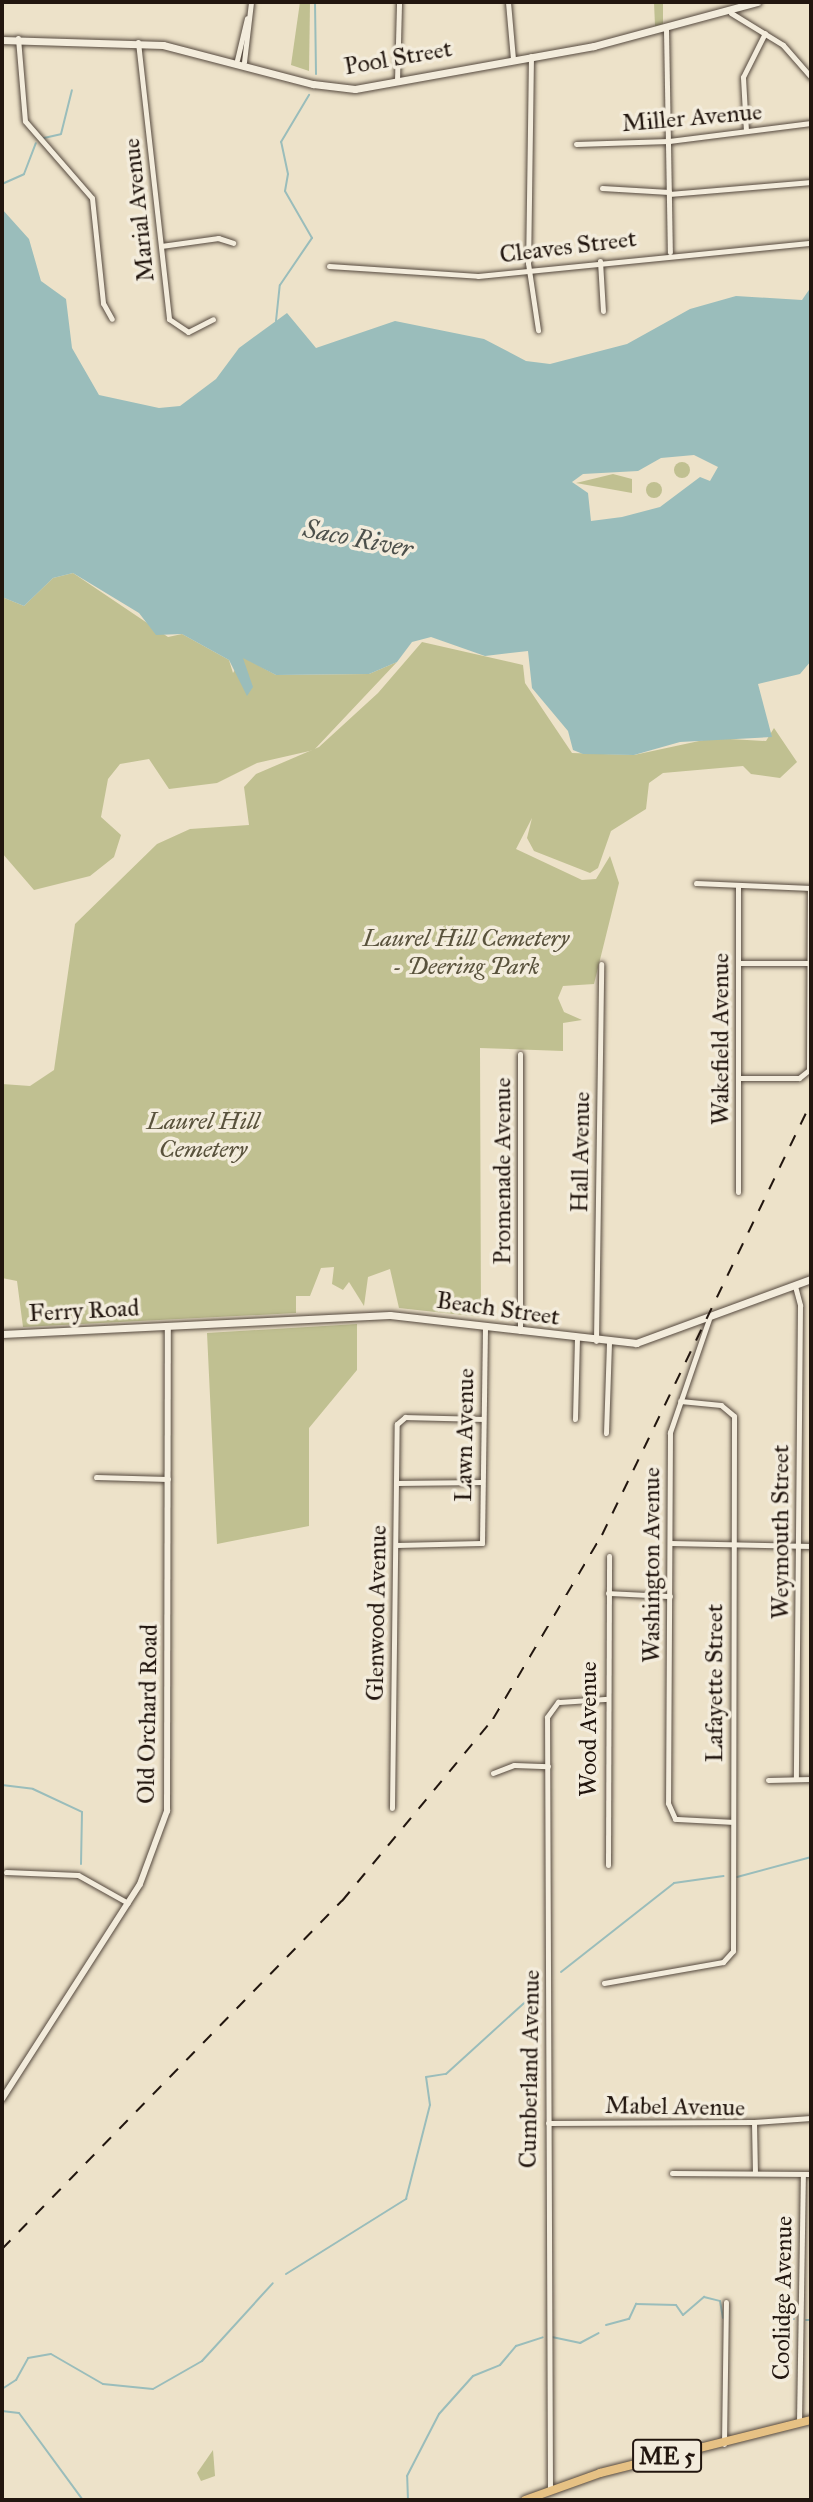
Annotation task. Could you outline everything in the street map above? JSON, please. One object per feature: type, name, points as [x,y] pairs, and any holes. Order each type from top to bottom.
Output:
[{"type":"main road","name":"Pool Street","points":[[2,40],[18,38],[138,42],[240,61],[336,89],[397,81],[666,29],[731,13],[757,2]]},
{"type":"main road","name":"Beach Street","points":[[168,1326],[377,1315],[609,1343],[650,1341],[811,1279]]},
{"type":"main road","name":"Ferry Road","points":[[2,1334],[168,1326]]},
{"type":"main road","name":"ME 5","points":[[525,2500],[550,2489],[811,2420]]},
{"type":"street","points":[[240,61],[251,2]]},
{"type":"street","points":[[397,81],[399,2]]},
{"type":"street","points":[[508,2],[513,59]]},
{"type":"street","points":[[731,13],[765,33],[811,77]]},
{"type":"street","points":[[666,29],[670,252]]},
{"type":"street","points":[[746,131],[743,77],[765,33]]},
{"type":"street","points":[[18,38],[25,121],[92,198],[103,301],[112,319]]},
{"type":"street","name":"Marial Avenue","points":[[138,42],[171,324],[192,332],[213,319]]},
{"type":"street","points":[[531,56],[530,270],[538,330]]},
{"type":"street","name":"Miller Avenue","points":[[576,144],[669,141],[811,123]]},
{"type":"street","points":[[602,188],[669,193],[811,182]]},
{"type":"street","points":[[161,246],[218,238],[233,243]]},
{"type":"street","name":"Cleaves Street","points":[[329,266],[470,276],[670,252],[811,243]]},
{"type":"street","points":[[600,261],[603,311]]},
{"type":"street","points":[[696,883],[738,887],[811,888],[806,1074],[739,1078]]},
{"type":"street","name":"Wakefield Avenue","points":[[738,887],[738,1192]]},
{"type":"street","points":[[739,964],[811,963]]},
{"type":"street","name":"Hall Avenue","points":[[596,1341],[601,964]]},
{"type":"street","name":"Promenade Avenue","points":[[520,1054],[520,1331]]},
{"type":"street","name":"Weymouth Street","points":[[795,1286],[800,1305],[796,1779]]},
{"type":"street","name":"Washington Avenue","points":[[709,1319],[670,1432],[673,1818],[732,1822]]},
{"type":"street","name":"Old Orchard Road","points":[[2,2099],[128,1903],[157,1848],[169,1790],[168,1326]]},
{"type":"street","name":"Lawn Avenue","points":[[396,1545],[481,1544],[485,1326]]},
{"type":"street","points":[[575,1419],[577,1339]]},
{"type":"street","points":[[606,1433],[609,1343]]},
{"type":"street","name":"Lafayette Street","points":[[604,1983],[731,1958],[734,1545],[730,1410],[680,1401]]},
{"type":"street","name":"Glenwood Avenue","points":[[392,1808],[396,1483],[400,1420],[482,1419]]},
{"type":"street","points":[[96,1476],[168,1479]]},
{"type":"street","points":[[396,1483],[482,1482]]},
{"type":"street","points":[[670,1543],[811,1546]]},
{"type":"street","name":"Wood Avenue","points":[[608,1865],[606,1699],[609,1556]]},
{"type":"street","points":[[608,1593],[670,1596]]},
{"type":"street","name":"Cumberland Avenue","points":[[550,2489],[548,1766],[552,1705],[606,1699]]},
{"type":"street","points":[[493,1773],[514,1765],[548,1766]]},
{"type":"street","points":[[768,1780],[811,1779]]},
{"type":"street","points":[[2,1864],[6,1872]]},
{"type":"street","points":[[6,1872],[78,1875],[128,1903]]},
{"type":"street","points":[[2,1880],[6,1872]]},
{"type":"street","points":[[754,2122],[811,2118]]},
{"type":"street","name":"Mabel Avenue","points":[[548,2123],[754,2122],[755,2173]]},
{"type":"street","points":[[672,2173],[811,2174]]},
{"type":"street","name":"Coolidge Avenue","points":[[799,2423],[803,2174]]},
{"type":"street","points":[[724,2444],[726,2302]]},
{"type":"green space","points":[[300,2],[310,2],[309,71],[291,65]]},
{"type":"green space","points":[[654,2],[663,2],[663,24],[655,26]]},
{"type":"green space","points":[[679,462],[685,462],[690,470],[688,476],[679,478],[674,473],[674,467]]},
{"type":"green space","points":[[613,474],[632,479],[632,493],[576,483]]},
{"type":"green space","points":[[651,482],[657,482],[662,490],[660,496],[651,498],[646,493],[646,487]]},
{"type":"green space","points":[[73,573],[168,637],[182,634],[229,660],[233,673],[243,657],[276,675],[369,674],[397,662],[314,750],[257,763],[217,783],[169,789],[149,759],[120,764],[108,779],[101,817],[121,835],[114,857],[90,876],[34,890],[2,853],[2,597],[24,606],[53,578]]},
{"type":"green space","points":[[422,642],[523,665],[525,683],[572,753],[634,755],[713,738],[766,741],[774,728],[797,762],[780,778],[751,774],[743,766],[663,773],[649,783],[646,809],[611,831],[598,868],[590,873],[534,851],[527,838],[532,818],[516,849],[582,880],[596,879],[610,856],[619,883],[594,984],[563,986],[558,998],[564,1012],[582,1020],[563,1023],[563,1051],[480,1048],[481,1317],[399,1308],[390,1269],[368,1277],[364,1306],[349,1282],[343,1290],[332,1284],[334,1267],[321,1268],[310,1296],[296,1296],[296,1313],[23,1327],[17,1281],[2,1278],[2,1084],[30,1086],[54,1070],[75,924],[157,844],[190,829],[249,825],[244,787],[256,774],[319,747],[378,693]]},
{"type":"green space","points":[[357,1324],[357,1370],[309,1428],[309,1526],[217,1544],[207,1333]]},
{"type":"green space","points":[[213,2450],[215,2476],[201,2481],[197,2473]]},
{"type":"water","name":"Saco River","points":[[2,209],[29,239],[41,281],[66,299],[72,348],[99,395],[159,408],[180,406],[216,379],[239,348],[287,313],[316,348],[395,321],[484,339],[526,361],[550,364],[627,344],[690,309],[736,296],[802,300],[811,287],[811,661],[800,674],[758,684],[772,737],[680,742],[634,755],[583,754],[573,750],[568,731],[532,688],[528,651],[485,656],[431,637],[412,642],[397,662],[369,674],[276,675],[243,658],[253,687],[247,696],[229,660],[182,634],[156,635],[139,613],[73,573],[53,578],[24,606],[2,597]],"holes":[[[694,455],[718,467],[710,481],[700,477],[660,507],[622,517],[591,521],[588,493],[572,482],[583,474],[638,471],[661,458]]]},
{"type":"waterway","points":[[315,2],[316,74]]},
{"type":"waterway","points":[[44,138],[61,134],[72,90]]},
{"type":"waterway","points":[[276,321],[280,285],[312,238],[285,191],[288,174],[281,142],[309,95]]},
{"type":"waterway","points":[[2,184],[24,174],[36,143]]},
{"type":"waterway","points":[[2,1785],[33,1789],[82,1812],[81,1864]]},
{"type":"waterway","points":[[737,1877],[811,1857]]},
{"type":"waterway","points":[[561,1972],[674,1883],[724,1876]]},
{"type":"waterway","points":[[286,2274],[406,2199],[430,2105],[426,2077],[446,2074],[536,1992]]},
{"type":"waterway","points":[[2,2389],[16,2380],[28,2358],[51,2354],[103,2384],[153,2389],[202,2361],[273,2283]]},
{"type":"waterway","points":[[606,2325],[629,2319],[636,2304],[676,2305],[683,2315],[704,2297],[720,2301],[723,2318]]},
{"type":"waterway","points":[[789,2318],[794,2319]]},
{"type":"waterway","points":[[806,2320],[811,2320]]},
{"type":"waterway","points":[[552,2337],[580,2343],[599,2333]]},
{"type":"waterway","points":[[408,2500],[407,2476],[439,2414],[473,2376],[500,2365],[516,2346],[543,2337]]},
{"type":"waterway","points":[[2,2411],[19,2413],[83,2500]]},
{"type":"railway","points":[[2,2249],[342,1901],[493,1719],[602,1535],[811,1102]]},
{"type":"park label","name":"Laurel Hill Cemetery - Deering Park","points":[[466,953]]},
{"type":"park label","name":"Laurel Hill Cemetery","points":[[203,1136]]}]
